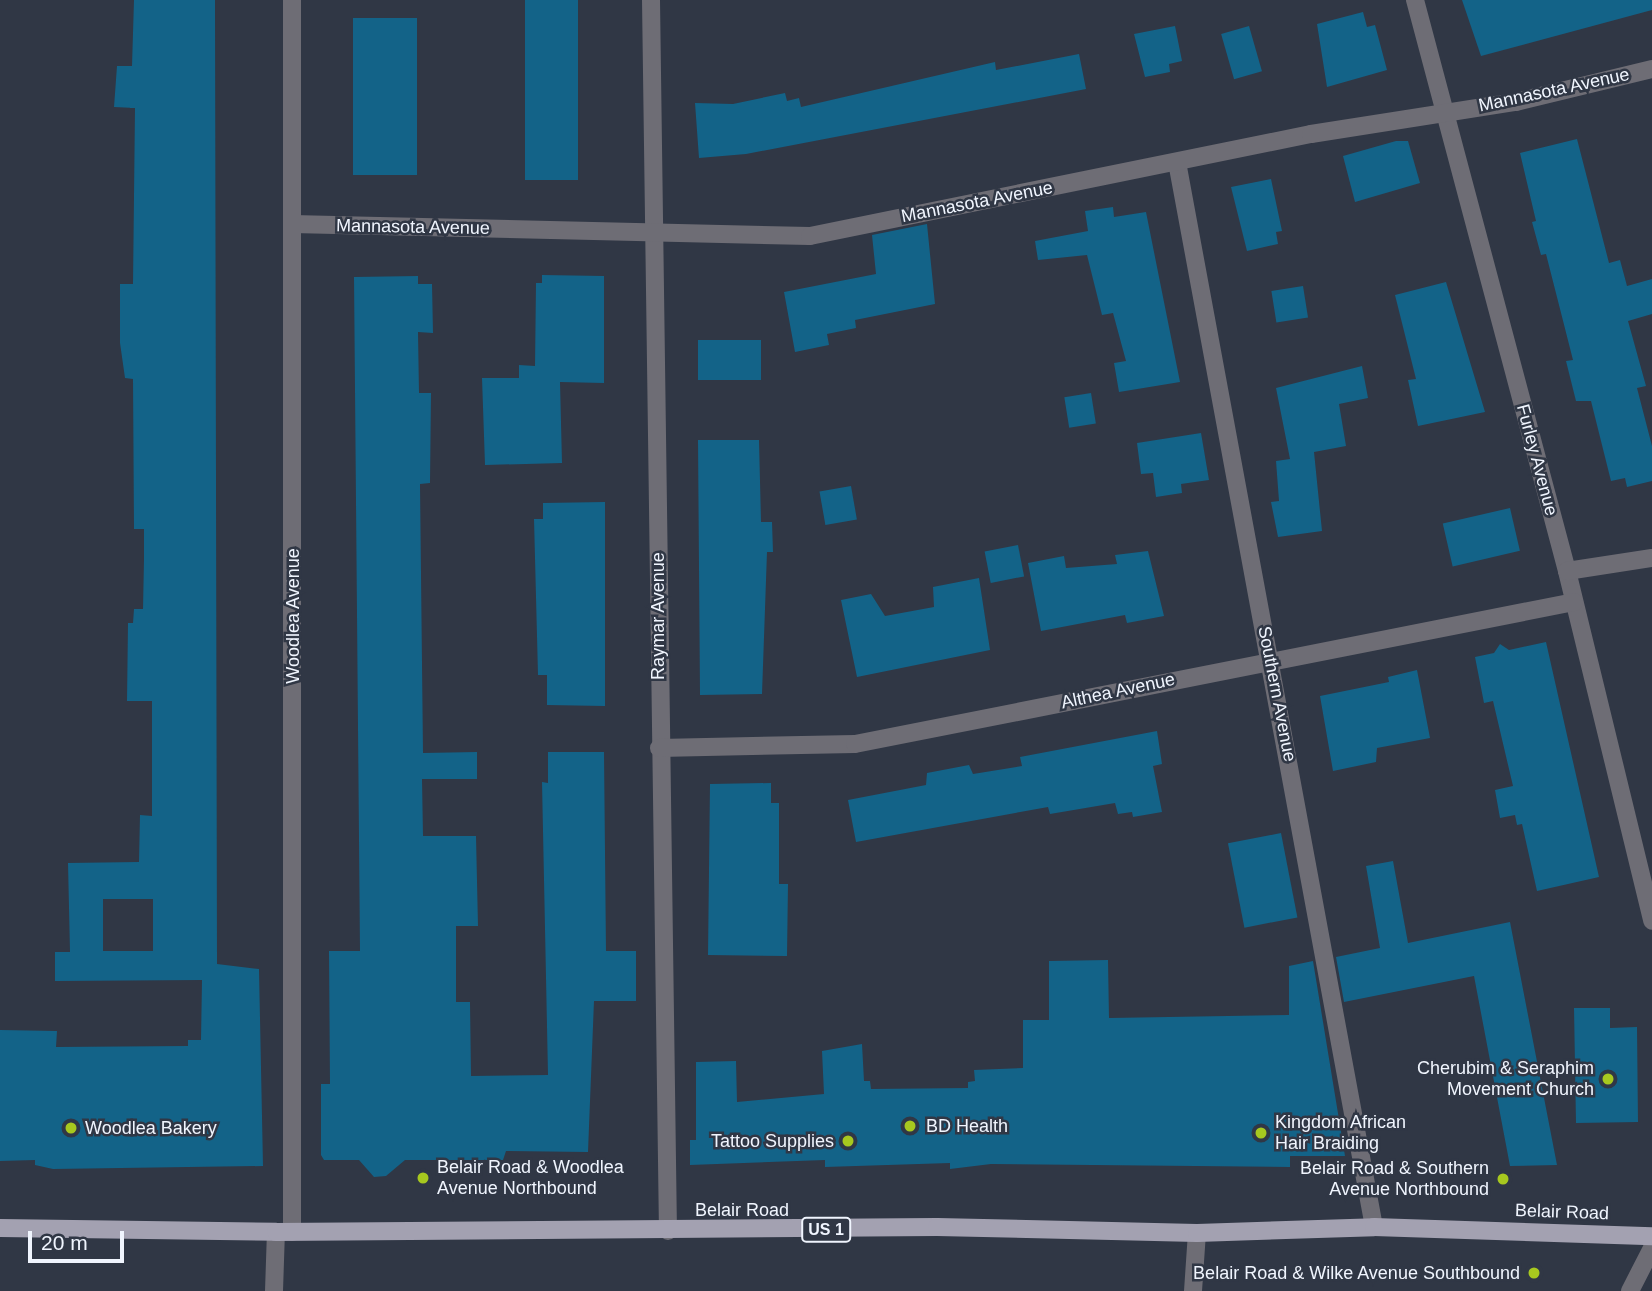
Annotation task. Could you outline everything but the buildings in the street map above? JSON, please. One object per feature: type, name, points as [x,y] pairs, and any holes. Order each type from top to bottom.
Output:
[{"type":"main road","name":"Belair Road","points":[[0,1228],[284,1232],[937,1227],[1197,1233],[1374,1227],[1652,1236]]},
{"type":"street","name":"Woodlea Avenue","points":[[274,1291],[284,1232],[292,0]]},
{"type":"street","name":"Raymar Avenue","points":[[651,0],[659,748],[668,1231]]},
{"type":"street","name":"Furley Avenue","points":[[1415,0],[1567,571],[1651,916]]},
{"type":"street","name":"Mannasota Avenue","points":[[292,224],[810,236],[1177,162],[1444,112],[1517,102],[1652,69]]},
{"type":"street","name":"Southern Avenue","points":[[1177,162],[1374,1227]]},
{"type":"street","points":[[1567,571],[1652,558]]},
{"type":"street","name":"Althea Avenue","points":[[659,748],[845,746],[1270,659],[1574,602]]},
{"type":"street","points":[[1193,1291],[1197,1233]]},
{"type":"street","points":[[1630,1291],[1652,1248]]},
{"type":"place","name":"Cherubim & Seraphim Movement Church","points":[[1608,1079]]},
{"type":"place","name":"BD Health","points":[[910,1126]]},
{"type":"place","name":"Woodlea Bakery","points":[[71,1128]]},
{"type":"place","name":"Kingdom African Hair Braiding","points":[[1261,1133]]},
{"type":"place","name":"Tattoo Supplies","points":[[848,1141]]},
{"type":"place","name":"Belair Road & Woodlea Avenue Northbound","points":[[423,1178]]},
{"type":"place","name":"Belair Road & Southern Avenue Northbound","points":[[1503,1179]]},
{"type":"place","name":"Belair Road & Wilke Avenue Southbound","points":[[1534,1273]]}]
